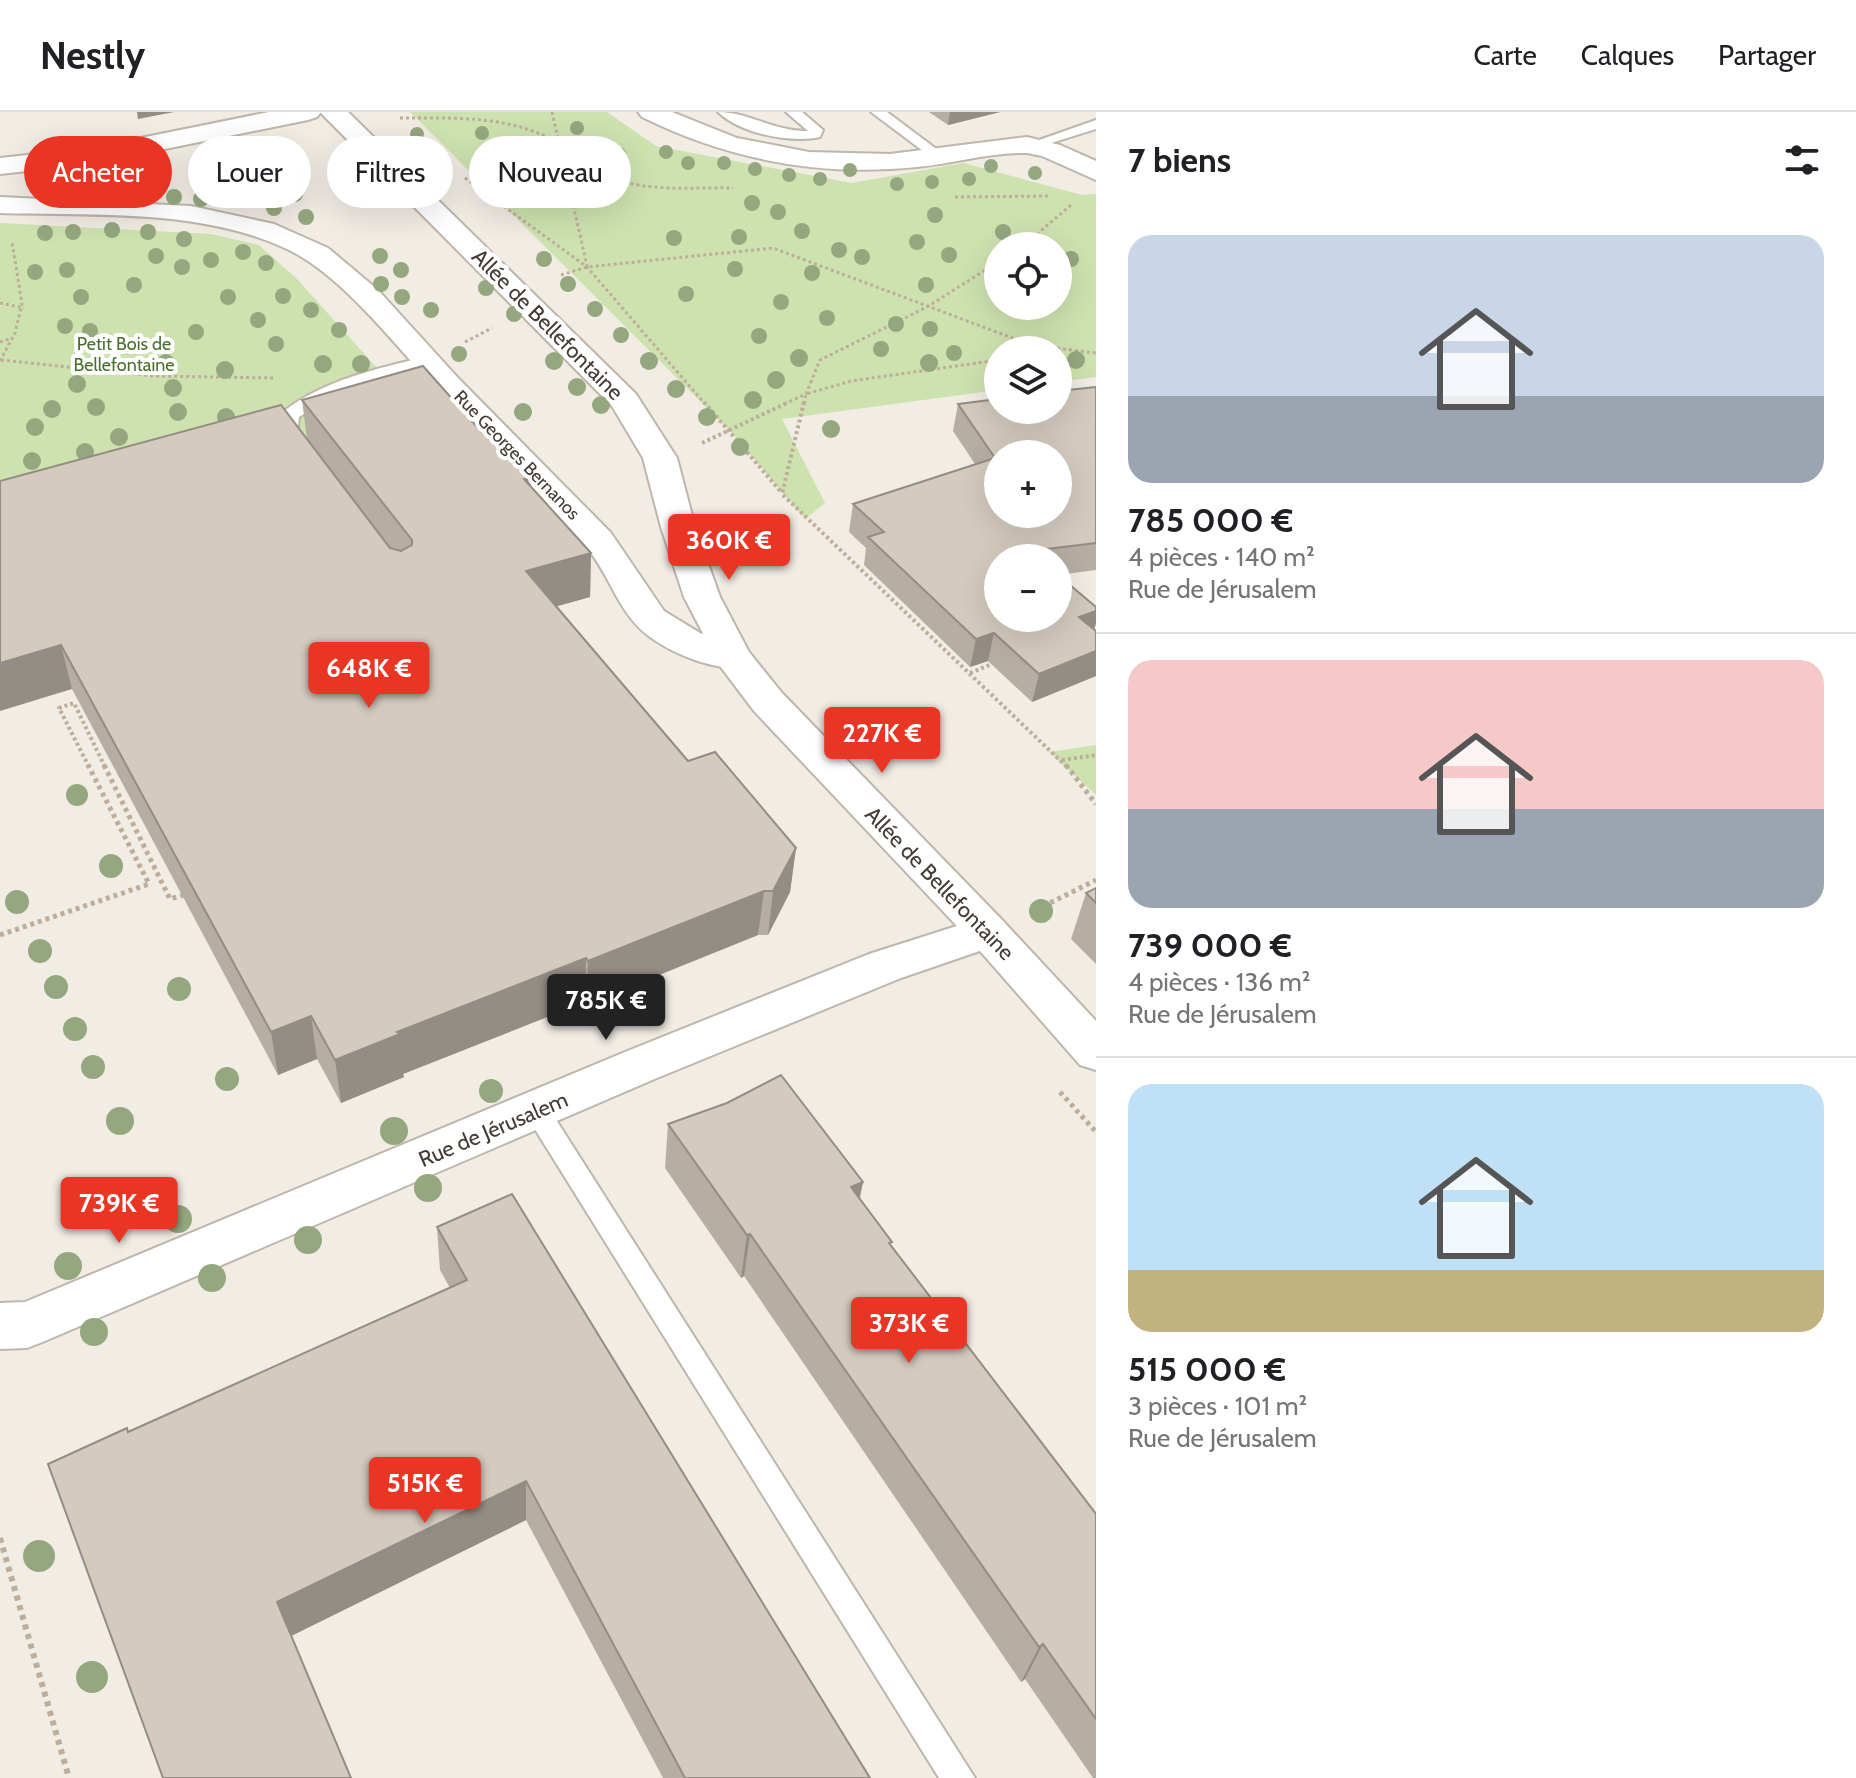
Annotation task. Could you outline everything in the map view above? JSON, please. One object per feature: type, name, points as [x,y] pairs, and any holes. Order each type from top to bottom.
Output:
[{"type":"street","points":[[0,166],[91,156],[308,112]]},
{"type":"street","name":"Allée de Bellefontaine","points":[[333,112],[625,401],[660,458],[678,527],[702,597],[733,657],[768,702],[988,932],[1096,1052]]},
{"type":"street","points":[[651,112],[701,135],[793,158],[862,163],[1032,145],[1055,151],[1096,172]]},
{"type":"street","name":"Rue Georges Bernanos","points":[[0,205],[180,213],[245,226],[299,243],[350,278],[425,362],[607,548],[630,592],[655,626],[690,644],[733,657]]},
{"type":"street","name":"Rue de Jérusalem","points":[[0,1326],[27,1325],[641,1065],[885,966],[988,932]]},
{"type":"lane","points":[[725,112],[761,127],[799,135],[815,134],[816,130],[793,112]]},
{"type":"lane","points":[[878,112],[940,157]]},
{"type":"lane","points":[[1032,145],[1096,124]]},
{"type":"lane","points":[[307,460],[288,434],[290,415],[308,400],[343,385],[425,362]]},
{"type":"lane","points":[[537,1111],[958,1778]]},
{"type":"path","points":[[552,112],[587,267]]},
{"type":"path","points":[[399,118],[409,128]]},
{"type":"path","points":[[461,175],[587,267],[782,494],[1062,760],[1096,804]]},
{"type":"path","points":[[1039,232],[1070,205]]},
{"type":"path","points":[[15,230],[12,263],[20,282],[24,308],[0,360],[153,376],[308,378],[343,385]]},
{"type":"path","points":[[514,288],[587,267],[773,248],[1006,336]]},
{"type":"path","points":[[782,494],[806,394],[820,360],[927,307],[984,271]]},
{"type":"path","points":[[0,303],[24,308]]},
{"type":"path","points":[[459,345],[495,326]]},
{"type":"path","points":[[0,342],[13,337]]},
{"type":"path","points":[[1072,351],[1096,353]]},
{"type":"path","points":[[660,458],[731,432],[806,394],[851,381],[984,362]]},
{"type":"path","points":[[970,673],[992,664]]},
{"type":"path","points":[[0,935],[149,884],[59,708],[74,703],[170,899],[197,890]]},
{"type":"path","points":[[1062,760],[1096,755]]},
{"type":"path","points":[[988,932],[1096,880]]},
{"type":"path","points":[[0,1538],[69,1778]]},
{"type":"green space","points":[[410,112],[607,112],[656,146],[852,183],[963,163],[1082,195],[1096,194],[1096,377],[1072,380],[1072,336],[984,336],[984,392],[782,419],[825,503],[805,519],[731,432],[506,208],[631,208],[631,136],[469,136],[469,171],[453,155],[453,136],[434,136]]},
{"type":"green space","name":"Petit Bois de Bellefontaine","points":[[0,223],[211,234],[259,245],[297,279],[413,408],[0,515]]},
{"type":"green space","points":[[1096,745],[1096,795],[1049,752]]},
{"type":"building","points":[[423,366],[478,428],[486,427],[531,476],[524,479],[591,553],[526,571],[688,761],[715,752],[796,848],[773,891],[764,891],[588,961],[586,958],[397,1032],[400,1034],[335,1060],[311,1016],[271,1032],[61,645],[0,663],[0,481],[281,405],[390,548],[401,551],[412,545],[412,540],[302,400]]},
{"type":"building","points":[[1096,387],[1096,543],[1072,546],[984,544],[984,632],[1072,632],[1072,587],[1096,607],[1096,611],[1079,617],[1096,631],[1096,651],[1039,674],[994,633],[976,639],[868,537],[884,532],[853,504],[984,462],[984,528],[1072,528],[1072,440],[984,442],[958,404],[984,401],[984,424],[1072,424],[1072,390]]},
{"type":"building","points":[[1096,888],[1096,903],[1086,893]]},
{"type":"building","points":[[781,1075],[863,1182],[851,1187],[892,1242],[889,1243],[1096,1514],[1096,1719],[1043,1644],[1039,1647],[750,1234],[747,1235],[668,1124],[727,1103]]},
{"type":"building","points":[[512,1194],[870,1778],[685,1778],[526,1481],[277,1602],[351,1778],[163,1778],[48,1464],[127,1428],[128,1432],[467,1280],[437,1227]]}]
